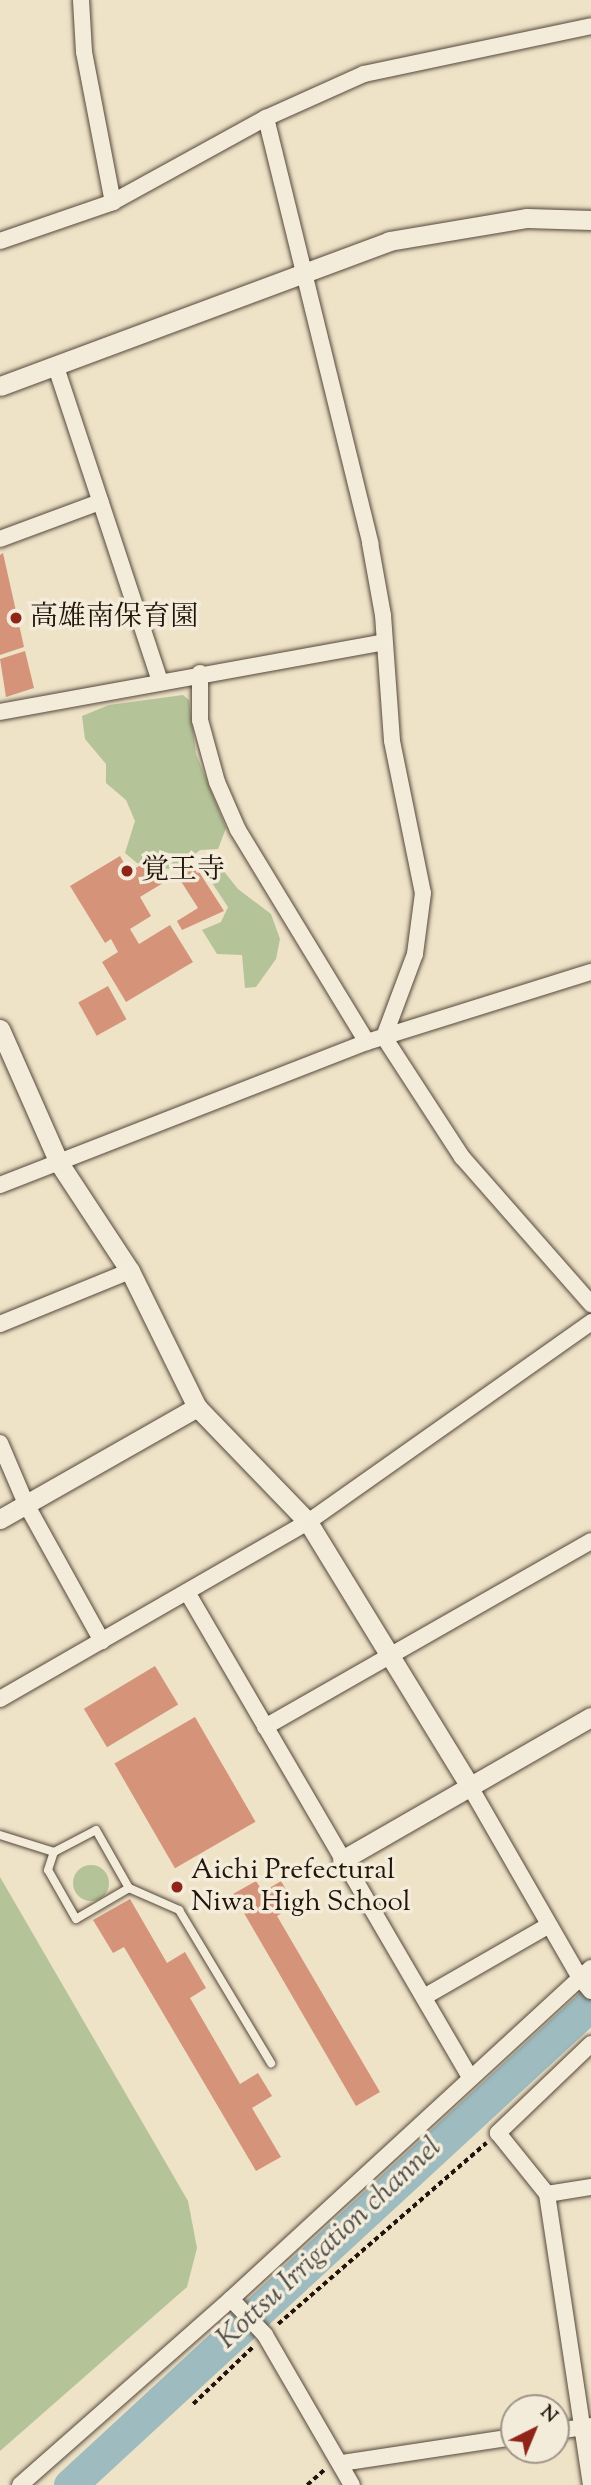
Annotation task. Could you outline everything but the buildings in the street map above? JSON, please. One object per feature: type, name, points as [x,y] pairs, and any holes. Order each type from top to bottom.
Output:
[{"type":"street","points":[[80,0],[84,52],[113,202]]},
{"type":"street","points":[[0,241],[113,202],[266,118],[364,74],[591,26]]},
{"type":"street","points":[[266,118],[302,275],[370,542],[384,642],[392,741],[423,893],[415,954],[384,1037]]},
{"type":"street","points":[[0,386],[389,241],[527,218],[591,220]]},
{"type":"street","points":[[56,367],[160,681]]},
{"type":"street","points":[[0,539],[100,502]]},
{"type":"street","points":[[0,712],[200,673],[384,642]]},
{"type":"street","points":[[200,673],[200,720],[217,782],[237,830],[367,1042]]},
{"type":"street","points":[[0,1185],[367,1042],[591,972]]},
{"type":"street","points":[[0,1029],[59,1163],[130,1271],[198,1406],[308,1522],[393,1654],[548,1924],[585,1973],[591,1991]]},
{"type":"street","points":[[384,1037],[462,1157],[591,1304]]},
{"type":"street","points":[[0,1324],[130,1271]]},
{"type":"street","points":[[0,1699],[308,1522],[591,1322]]},
{"type":"street","points":[[0,1519],[198,1406]]},
{"type":"street","points":[[0,1443],[26,1504],[103,1642]]},
{"type":"street","points":[[265,1727],[591,1541]]},
{"type":"street","points":[[187,1592],[470,2077]]},
{"type":"street","points":[[342,1860],[591,1717]]},
{"type":"street","points":[[424,1997],[548,1924]]},
{"type":"street","points":[[20,2485],[233,2302],[470,2077],[585,1973]]},
{"type":"street","points":[[591,2044],[498,2133],[547,2194],[587,2426],[591,2485]]},
{"type":"street","points":[[547,2194],[591,2187]]},
{"type":"street","points":[[233,2302],[263,2333],[352,2485]]},
{"type":"street","points":[[338,2464],[500,2439]]},
{"type":"lane","points":[[129,1888],[76,1919],[48,1870],[54,1852],[96,1830],[129,1888],[179,1910],[271,2063]]},
{"type":"lane","points":[[0,1835],[54,1852]]},
{"type":"path","points":[[193,2404],[263,2333],[498,2133]]},
{"type":"path","points":[[307,2485],[338,2464]]},
{"type":"green space","points":[[183,695],[189,700],[196,754],[226,828],[218,849],[200,850],[182,865],[168,869],[137,863],[125,853],[135,821],[126,800],[106,783],[106,764],[85,739],[82,716],[109,705]]},
{"type":"green space","points":[[196,859],[214,859],[238,889],[271,914],[280,939],[276,959],[256,987],[245,988],[242,955],[217,954],[202,930],[221,922],[228,907]]},
{"type":"green space","points":[[91,1865],[104,1870],[109,1883],[104,1896],[91,1901],[78,1896],[73,1883],[78,1870]]},
{"type":"green space","points":[[0,1877],[188,2201],[197,2248],[187,2287],[0,2451]]},
{"type":"waterway","name":"Kottsu Irrigation channel","points":[[70,2485],[591,2004]]},
{"type":"place","name":"高雄南保育園","points":[[16,618]]},
{"type":"place","name":"覚王寺","points":[[127,871]]},
{"type":"place","name":"Aichi Prefectural Niwa High School","points":[[177,1887]]}]
